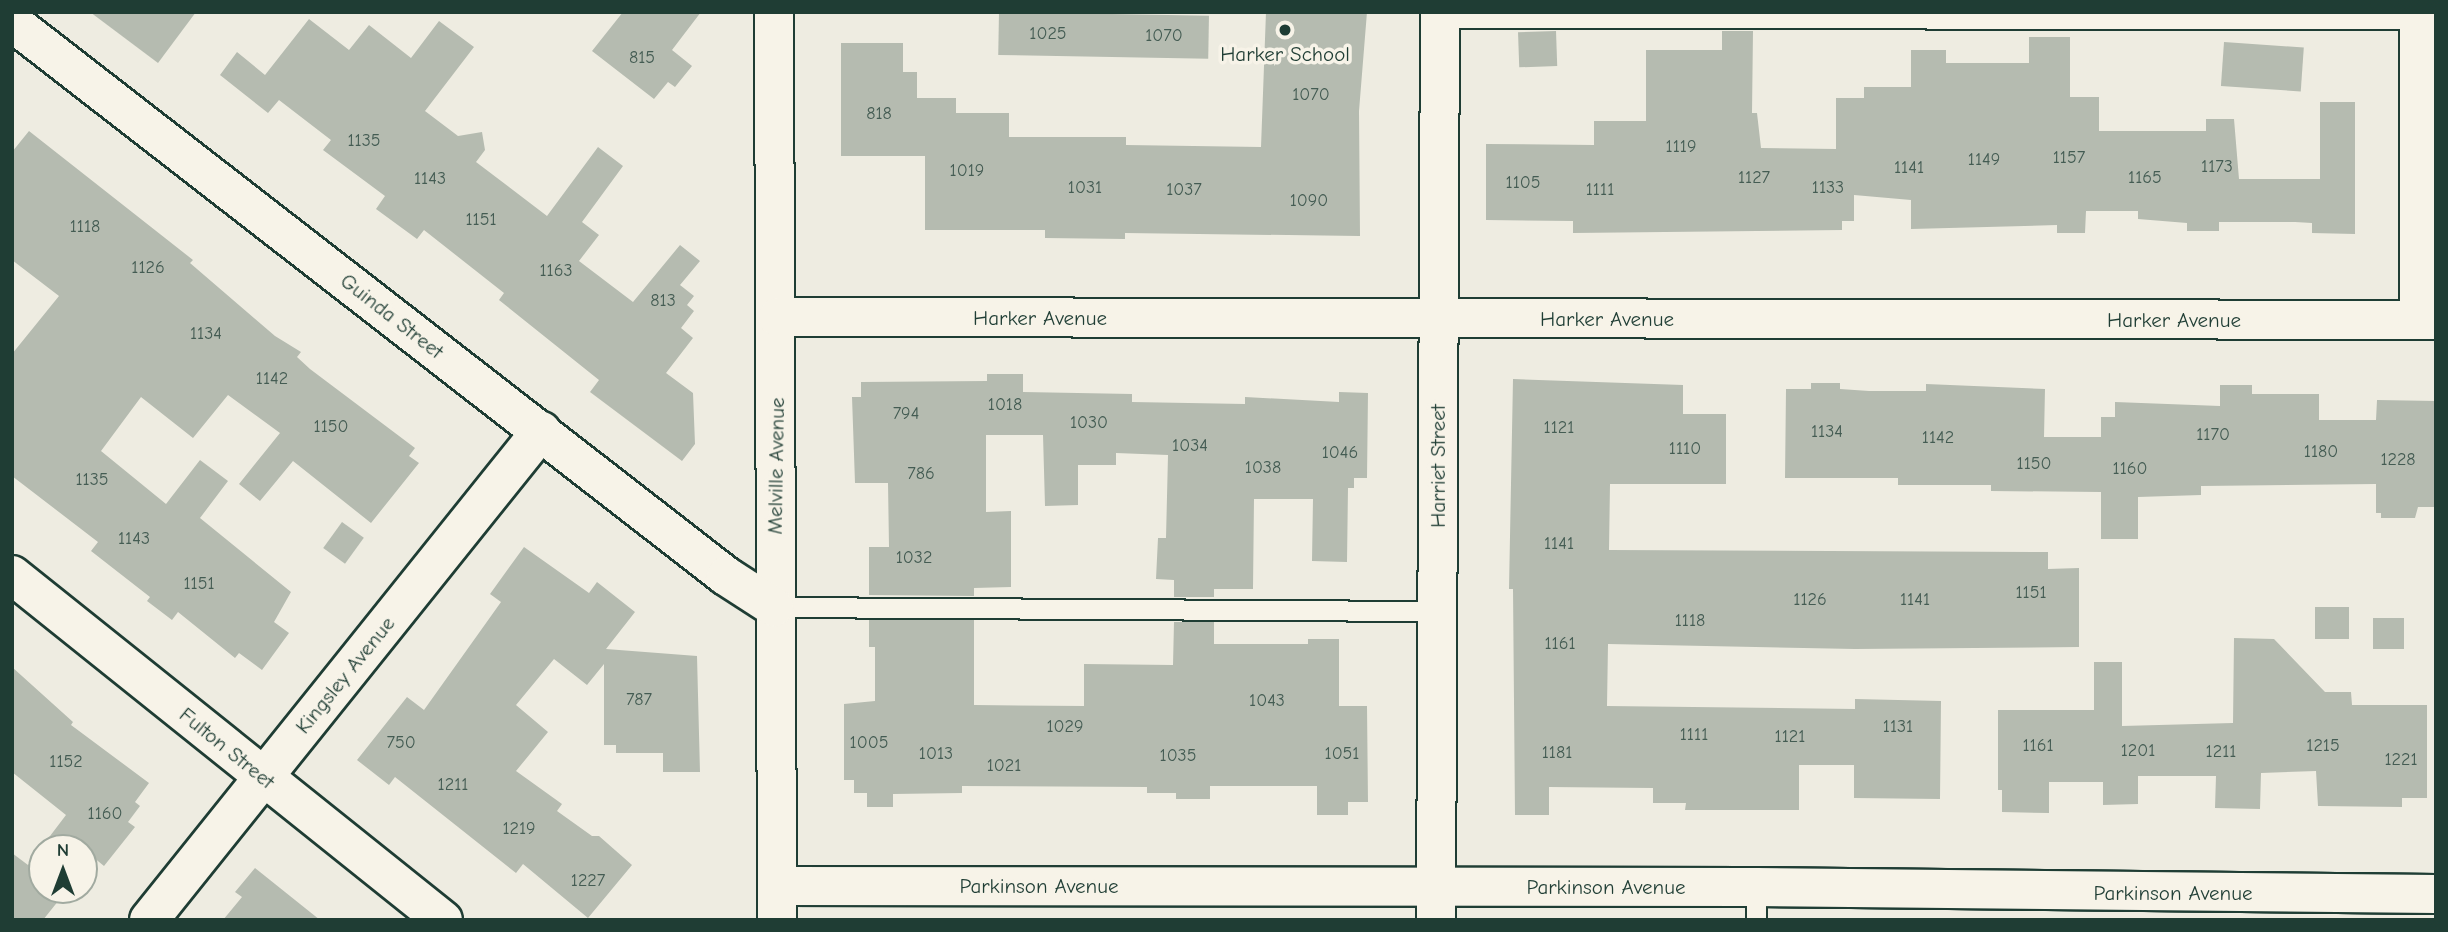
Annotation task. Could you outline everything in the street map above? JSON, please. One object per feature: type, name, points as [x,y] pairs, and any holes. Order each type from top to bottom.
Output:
[{"type":"street","name":"Melville Avenue","points":[[774,12],[778,317],[774,607],[777,903]]},
{"type":"street","name":"Harriet Street","points":[[1437,903],[1440,15]]},
{"type":"street","points":[[2419,16],[2427,320]]},
{"type":"street","name":"Guinda Street","points":[[12,22],[726,576],[774,607]]},
{"type":"street","name":"Harker Avenue","points":[[778,317],[2427,320]]},
{"type":"street","name":"Kingsley Avenue","points":[[149,920],[541,431]]},
{"type":"street","name":"Fulton Street","points":[[12,575],[443,920]]},
{"type":"street","name":"Parkinson Avenue","points":[[777,903],[1756,903],[2088,906],[2436,894]]},
{"type":"lane","points":[[1440,15],[2419,16]]},
{"type":"lane","points":[[774,607],[1438,611]]},
{"type":"building","points":[[90,12],[196,12],[158,63]]},
{"type":"building","points":[[623,12],[701,12],[672,50],[692,66],[675,87],[668,82],[654,99],[592,51]]},
{"type":"building","points":[[999,12],[1209,16],[1208,59],[998,55]]},
{"type":"building","points":[[1266,12],[1367,12],[1359,111],[1360,236],[1125,233],[1125,239],[1045,238],[1045,230],[925,230],[925,156],[841,156],[841,43],[903,43],[903,72],[917,72],[917,98],[956,98],[956,113],[1009,113],[1009,137],[1126,137],[1126,145],[1261,147]]},
{"type":"building","points":[[309,19],[349,50],[369,25],[411,58],[439,21],[474,47],[425,111],[458,136],[482,132],[485,150],[476,162],[547,216],[598,147],[623,166],[582,222],[599,235],[579,261],[633,302],[680,245],[700,261],[680,285],[694,296],[687,305],[694,311],[681,328],[693,338],[666,373],[693,393],[695,444],[682,461],[590,392],[599,380],[499,300],[504,293],[424,230],[417,239],[376,209],[385,196],[323,150],[331,140],[279,100],[268,113],[220,75],[237,52],[265,75]]},
{"type":"building","points":[[1556,31],[1557,66],[1519,67],[1518,32]]},
{"type":"building","points":[[1722,31],[1753,31],[1752,113],[1757,113],[1761,148],[1836,149],[1836,98],[1864,98],[1864,87],[1911,87],[1911,50],[1946,50],[1946,63],[2029,63],[2029,37],[2070,37],[2070,97],[2099,97],[2099,131],[2206,131],[2206,119],[2234,119],[2239,179],[2320,179],[2320,102],[2355,102],[2355,234],[2312,233],[2312,223],[2295,222],[2219,222],[2219,231],[2187,231],[2187,223],[2138,219],[2138,211],[2086,211],[2085,233],[2057,233],[2057,225],[1911,229],[1911,200],[1854,195],[1854,221],[1842,221],[1842,230],[1573,233],[1573,221],[1486,220],[1486,144],[1594,145],[1594,121],[1646,121],[1646,50],[1722,50]]},
{"type":"building","points":[[2224,42],[2304,48],[2301,91],[2221,86]]},
{"type":"building","points":[[29,131],[193,260],[190,263],[275,336],[301,352],[297,357],[310,369],[415,448],[409,456],[419,463],[371,523],[293,461],[260,501],[239,484],[280,433],[228,395],[193,438],[141,397],[101,451],[166,504],[200,460],[228,481],[200,518],[291,592],[274,622],[289,633],[262,670],[239,653],[235,658],[178,612],[172,620],[147,601],[150,597],[91,551],[98,542],[12,476],[12,354],[59,296],[12,260],[12,152]]},
{"type":"building","points":[[987,374],[1023,374],[1023,392],[1132,394],[1132,402],[1245,404],[1245,397],[1339,402],[1339,392],[1368,393],[1367,478],[1354,478],[1354,488],[1348,488],[1347,562],[1312,561],[1313,499],[1254,499],[1253,589],[1214,589],[1214,597],[1174,597],[1174,580],[1156,579],[1158,538],[1166,538],[1168,455],[1116,453],[1116,465],[1078,465],[1078,505],[1045,506],[1043,435],[986,435],[986,512],[1011,511],[1011,587],[974,588],[974,596],[869,595],[869,547],[889,547],[888,483],[855,483],[852,397],[861,397],[861,382],[987,381]]},
{"type":"building","points":[[1513,379],[1683,385],[1683,414],[1726,414],[1726,484],[1610,484],[1609,550],[2048,552],[2048,569],[2079,568],[2079,647],[1855,649],[1608,644],[1607,706],[1855,709],[1855,699],[1941,701],[1940,799],[1854,798],[1854,765],[1799,765],[1799,810],[1685,810],[1686,803],[1653,803],[1653,788],[1549,787],[1549,815],[1515,815],[1513,589],[1509,589]]},
{"type":"building","points":[[1811,383],[1840,383],[1840,389],[1869,391],[1926,391],[1926,384],[2045,389],[2044,437],[2101,437],[2101,417],[2115,417],[2115,402],[2220,406],[2220,385],[2252,385],[2252,394],[2319,394],[2319,420],[2376,420],[2377,400],[2436,401],[2436,502],[2434,507],[2418,507],[2415,518],[2381,518],[2381,513],[2376,513],[2376,484],[2201,486],[2201,495],[2138,497],[2138,539],[2101,539],[2101,492],[1991,491],[1991,485],[1898,485],[1898,478],[1785,478],[1786,389],[1811,389]]},
{"type":"building","points":[[342,522],[364,538],[345,564],[323,548]]},
{"type":"building","points":[[524,547],[589,593],[597,582],[635,612],[606,649],[697,656],[700,772],[663,772],[663,753],[616,753],[616,745],[604,745],[604,664],[587,685],[554,659],[516,705],[548,732],[516,771],[562,804],[557,811],[592,836],[599,836],[632,865],[588,918],[523,864],[516,873],[395,777],[389,785],[357,760],[407,697],[424,710],[501,602],[490,594]]},
{"type":"building","points":[[2315,607],[2349,607],[2349,639],[2315,639]]},
{"type":"building","points":[[2373,618],[2404,618],[2404,649],[2373,649]]},
{"type":"building","points":[[869,620],[974,620],[974,705],[1084,706],[1084,664],[1173,665],[1174,622],[1214,622],[1214,644],[1308,644],[1308,639],[1339,639],[1339,706],[1367,706],[1368,802],[1348,802],[1348,815],[1317,815],[1317,786],[1210,786],[1210,799],[1176,799],[1176,793],[1147,793],[1147,787],[962,786],[962,793],[893,794],[893,807],[867,807],[867,793],[854,793],[854,780],[844,780],[844,704],[875,701],[875,647],[869,647]]},
{"type":"building","points":[[2234,638],[2274,639],[2325,692],[2351,692],[2352,705],[2427,705],[2427,798],[2402,798],[2402,807],[2318,806],[2316,771],[2261,773],[2260,809],[2215,808],[2216,776],[2138,776],[2138,804],[2103,805],[2103,782],[2049,782],[2049,813],[2002,812],[2002,790],[1998,790],[1998,710],[2094,710],[2094,662],[2122,662],[2122,726],[2233,723]]},
{"type":"building","points":[[12,667],[73,722],[71,725],[149,783],[135,802],[140,806],[128,822],[135,827],[104,866],[98,861],[98,834],[52,834],[66,815],[12,772]]},
{"type":"building","points":[[12,853],[28,865],[28,904],[56,904],[43,920],[12,920]]},
{"type":"building","points":[[255,868],[320,920],[223,920],[242,897],[235,892]]},
{"type":"place","name":"Harker School","points":[[1285,30]]}]
